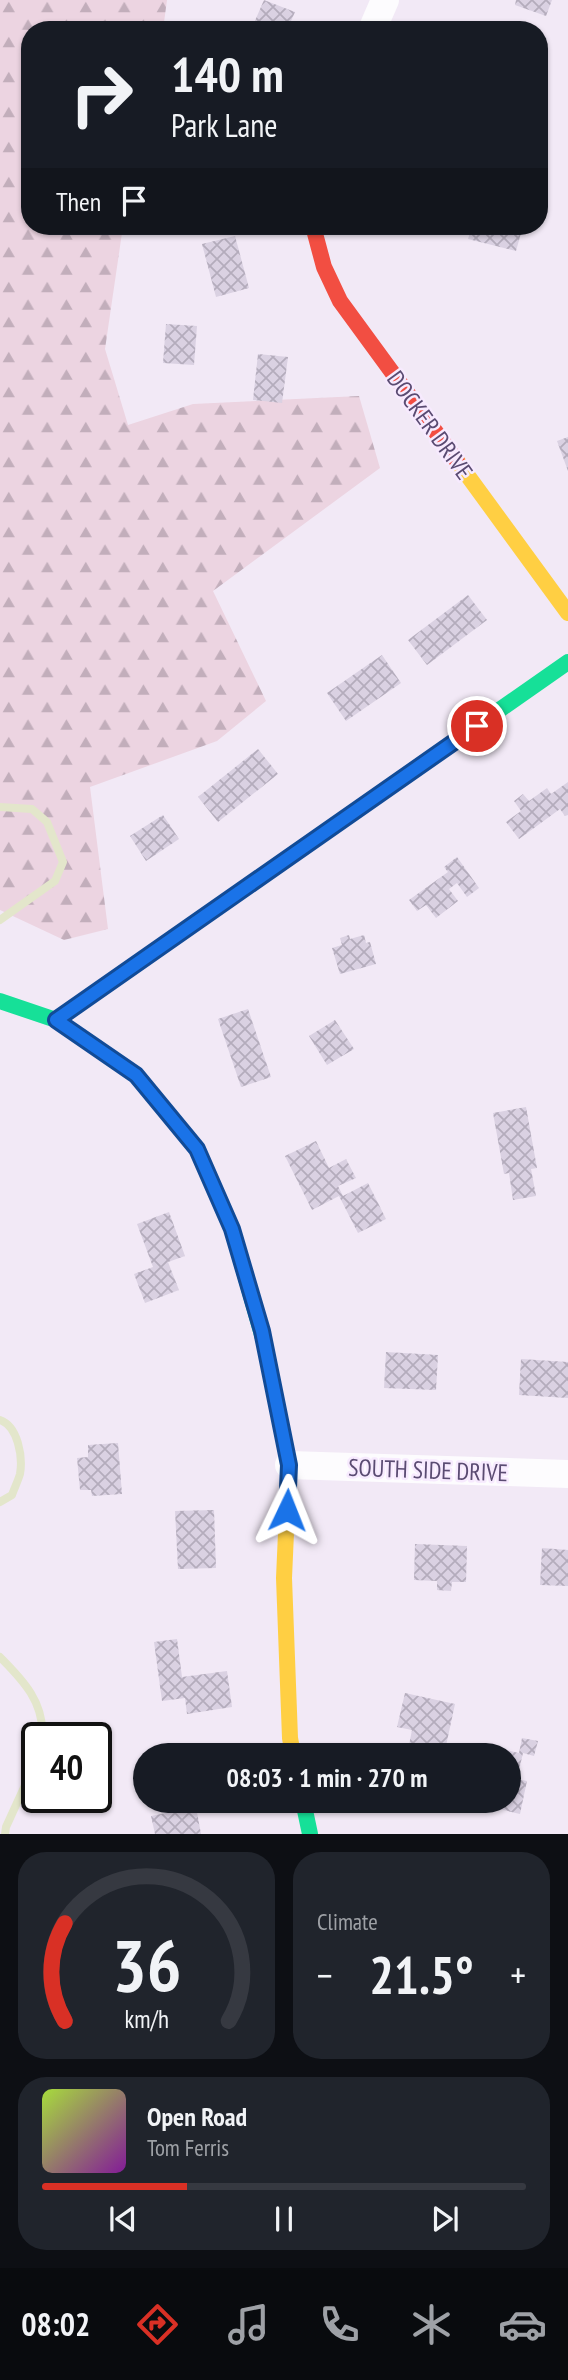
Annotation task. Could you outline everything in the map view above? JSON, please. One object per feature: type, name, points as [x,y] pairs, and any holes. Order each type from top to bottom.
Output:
[{"type":"street","points":[[376,21],[385,0]]},
{"type":"street","name":"DOCKER DRIVE","points":[[315,235],[324,267],[340,301],[568,613]]},
{"type":"street","points":[[56,1020],[568,662]]},
{"type":"street","points":[[0,1000],[56,1020],[136,1075],[197,1149],[232,1229],[262,1331],[289,1465],[284,1578],[291,1743]]},
{"type":"street","name":"SOUTH SIDE DRIVE","points":[[289,1465],[568,1474]]},
{"type":"street","points":[[306,1813],[310,1834]]},
{"type":"green space","points":[[0,0],[167,0],[164,21],[21,21],[21,235],[122,235],[105,349],[128,425],[193,404],[359,396],[380,468],[213,591],[266,701],[217,741],[90,787],[108,929],[64,940],[0,910]]},
{"type":"building","points":[[264,0],[295,12],[291,21],[255,21]]},
{"type":"building","points":[[516,0],[552,0],[546,16],[515,5]]},
{"type":"building","points":[[469,235],[520,235],[516,251],[468,239]]},
{"type":"building","points":[[235,236],[249,288],[216,297],[202,244]]},
{"type":"building","points":[[166,324],[197,326],[194,365],[163,363]]},
{"type":"building","points":[[258,354],[288,357],[282,403],[253,400]]},
{"type":"building","points":[[568,437],[568,471],[557,441]]},
{"type":"building","points":[[468,595],[487,620],[427,665],[408,640]]},
{"type":"building","points":[[382,655],[401,683],[346,721],[327,693]]},
{"type":"building","points":[[258,749],[278,774],[218,822],[198,797]]},
{"type":"building","points":[[568,782],[568,815],[565,816],[560,809],[519,839],[506,822],[521,811],[514,801],[523,794],[529,801],[547,788],[551,794]]},
{"type":"building","points":[[163,815],[179,839],[146,861],[130,836]]},
{"type":"building","points":[[457,857],[479,888],[467,897],[457,883],[449,889],[458,901],[436,918],[426,905],[417,911],[409,900],[448,872],[444,867]]},
{"type":"building","points":[[349,935],[350,939],[364,935],[366,943],[370,942],[376,964],[340,974],[332,948],[342,945],[340,938]]},
{"type":"building","points":[[248,1009],[271,1077],[241,1087],[218,1019]]},
{"type":"building","points":[[335,1020],[354,1049],[327,1065],[309,1036]]},
{"type":"building","points":[[526,1107],[537,1168],[531,1169],[536,1196],[513,1200],[509,1173],[504,1174],[493,1113]]},
{"type":"building","points":[[316,1141],[329,1168],[346,1159],[356,1178],[338,1186],[343,1196],[368,1183],[386,1219],[358,1233],[339,1196],[312,1210],[285,1156]]},
{"type":"building","points":[[169,1212],[185,1256],[168,1262],[179,1290],[145,1303],[134,1274],[153,1267],[137,1224]]},
{"type":"building","points":[[386,1352],[438,1355],[436,1390],[384,1388]]},
{"type":"building","points":[[521,1359],[568,1362],[568,1398],[519,1395]]},
{"type":"building","points":[[118,1443],[122,1494],[92,1496],[91,1490],[80,1490],[77,1458],[88,1457],[88,1445]]},
{"type":"building","points":[[214,1510],[216,1568],[178,1569],[175,1511]]},
{"type":"building","points":[[415,1544],[467,1546],[466,1582],[452,1582],[451,1591],[437,1590],[437,1581],[414,1580]]},
{"type":"building","points":[[542,1548],[568,1550],[568,1586],[540,1585]]},
{"type":"building","points":[[177,1639],[182,1677],[227,1671],[232,1707],[187,1714],[185,1698],[162,1701],[154,1642]]},
{"type":"building","points":[[405,1693],[455,1704],[447,1743],[409,1743],[412,1730],[397,1727]]},
{"type":"building","points":[[522,1738],[538,1741],[534,1756],[523,1753],[521,1762]]},
{"type":"building","points":[[521,1780],[527,1781],[521,1809]]},
{"type":"building","points":[[197,1813],[201,1834],[155,1834],[151,1816]]},
{"type":"waterway","points":[[0,807],[32,809],[47,822],[63,862],[55,881],[0,920]]},
{"type":"waterway","points":[[0,1420],[6,1423],[15,1435],[21,1467],[12,1495],[0,1502]]},
{"type":"waterway","points":[[0,1657],[31,1693],[41,1722]]},
{"type":"waterway","points":[[5,1834],[21,1794]]},
{"type":"traffic: fast","points":[[292,855],[568,662]]},
{"type":"traffic: fast","points":[[0,1001],[56,1020],[136,1075],[197,1149],[232,1229],[264,1342]]},
{"type":"traffic: fast","points":[[306,1813],[310,1834]]},
{"type":"traffic: slow","points":[[457,461],[568,613]]},
{"type":"traffic: slow","points":[[56,1020],[292,855]]},
{"type":"traffic: slow","points":[[264,1342],[289,1465],[284,1578],[291,1743]]},
{"type":"traffic: jam","points":[[315,235],[324,267],[340,301],[457,461]]},
{"type":"route","points":[[287,1510],[289,1465],[262,1331],[232,1229],[197,1149],[136,1075],[56,1020],[477,726]]}]
